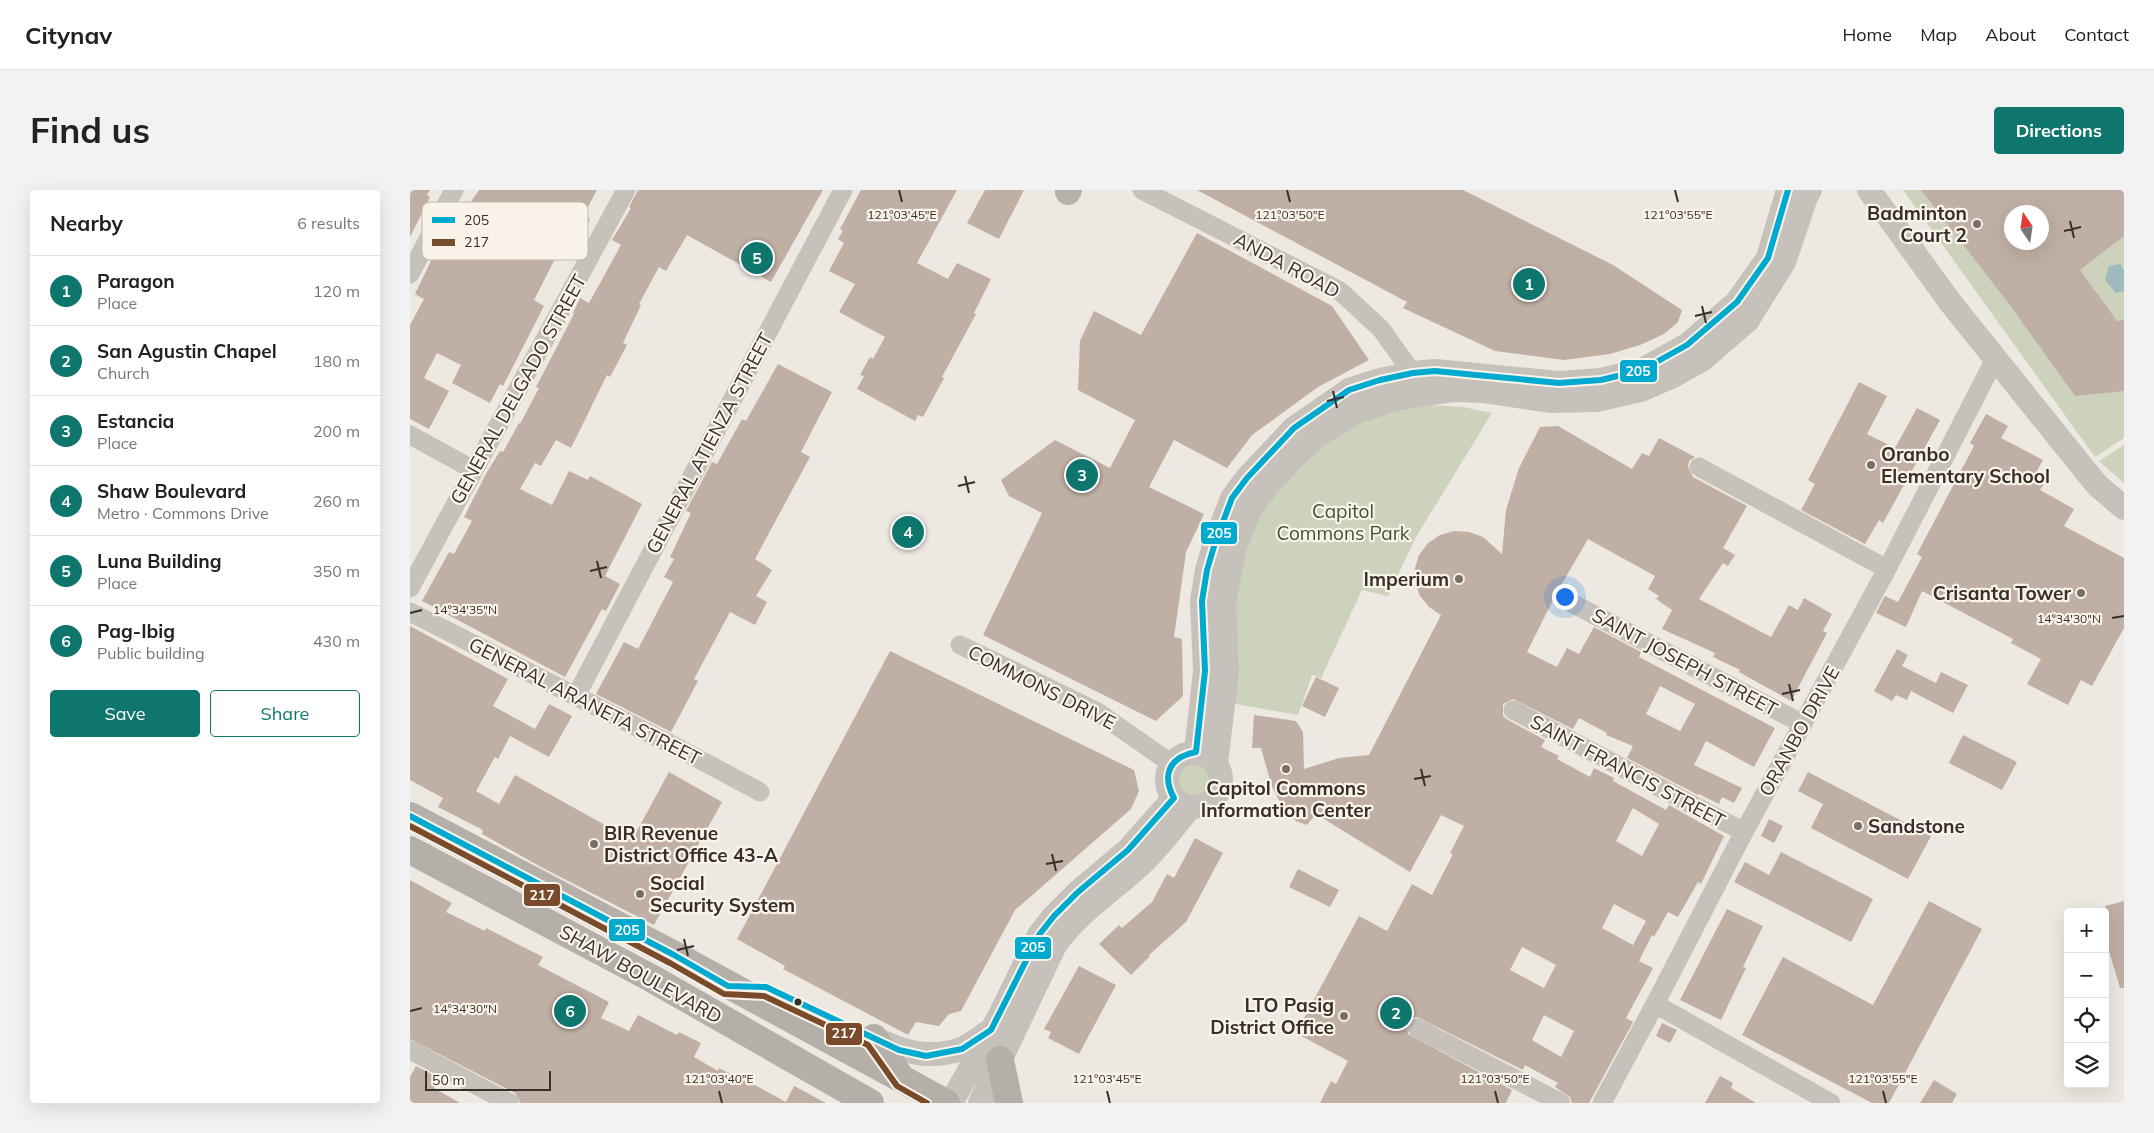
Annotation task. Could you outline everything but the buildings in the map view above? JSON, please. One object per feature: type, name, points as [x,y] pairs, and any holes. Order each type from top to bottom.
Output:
[{"type":"main road","name":"SHAW BOULEVARD","points":[[410,816],[674,955],[946,1103]]},
{"type":"main road","name":"SHAW BOULEVARD","points":[[410,850],[651,978],[860,1100]]},
{"type":"main road","points":[[728,986],[766,987]]},
{"type":"main road","points":[[874,1038],[902,1080]]},
{"type":"main road","points":[[1000,1060],[1009,1103]]},
{"type":"street","points":[[448,202],[454,190]]},
{"type":"street","name":"GENERAL DELGADO STREET","points":[[410,588],[626,190]]},
{"type":"street","name":"GENERAL ATIENZA STREET","points":[[576,696],[843,190]]},
{"type":"street","name":"ANDA ROAD","points":[[1142,190],[1340,290],[1368,314],[1381,329],[1427,393]]},
{"type":"street","points":[[1206,758],[1182,755],[1172,764],[1168,772],[1167,782],[1169,791],[1182,803],[1206,804],[1218,794],[1221,778],[1206,758],[1202,601],[1207,570],[1215,543],[1232,498],[1246,478],[1294,428],[1349,390],[1380,380],[1413,373],[1453,373],[1559,383],[1601,380],[1642,370],[1687,345],[1737,302],[1768,258],[1788,190]]},
{"type":"street","points":[[1206,758],[1227,671],[1224,604],[1234,549],[1251,508],[1272,481],[1318,435],[1357,412],[1395,399],[1427,393],[1452,390],[1484,391],[1550,401],[1596,400],[1641,390],[1673,376],[1703,359],[1747,321],[1784,262],[1810,190]]},
{"type":"street","points":[[1869,190],[1950,302],[1995,359],[2097,485],[2124,508]]},
{"type":"street","points":[[410,274],[422,251]]},
{"type":"street","name":"ORANBO DRIVE","points":[[1602,1103],[1744,832],[1887,569],[1995,359]]},
{"type":"street","points":[[410,435],[474,470]]},
{"type":"street","points":[[1699,467],[1887,569]]},
{"type":"street","name":"SAINT JOSEPH STREET","points":[[1566,600],[1803,724]]},
{"type":"street","name":"GENERAL ARANETA STREET","points":[[410,612],[760,792]]},
{"type":"street","name":"COMMONS DRIVE","points":[[960,645],[1096,712],[1172,764]]},
{"type":"street","name":"SAINT FRANCIS STREET","points":[[1513,710],[1744,832]]},
{"type":"street","points":[[951,1103],[1039,935],[1054,916],[1078,892],[1182,803]]},
{"type":"street","points":[[980,1103],[1055,945],[1066,930],[1091,904],[1139,866],[1182,803]]},
{"type":"street","points":[[1655,1004],[1831,1102]]},
{"type":"street","points":[[1417,1028],[1561,1103]]},
{"type":"street","points":[[874,1038],[899,1050],[926,1056],[962,1049],[990,1030]]},
{"type":"street","points":[[410,1050],[510,1103]]},
{"type":"green space","points":[[1903,190],[2124,190],[2124,438],[2095,457]]},
{"type":"green space","name":"Capitol Commons Park","points":[[1429,405],[1463,407],[1492,413],[1416,537],[1388,596],[1362,590],[1321,678],[1312,675],[1298,715],[1235,704],[1233,597],[1244,545],[1272,492],[1314,450],[1359,422],[1399,409]]},
{"type":"green space","points":[[2124,445],[2124,483],[2099,461]]},
{"type":"green space","points":[[1195,763],[1202,764],[1208,768],[1212,774],[1212,788],[1208,794],[1202,798],[1195,799],[1188,798],[1182,794],[1178,788],[1177,781],[1178,774],[1182,768],[1188,764]]},
{"type":"water","points":[[2120,264],[2124,270],[2124,291],[2116,293],[2105,280],[2109,266]]},
{"type":"transit line","name":"205","points":[[410,816],[674,955],[728,986],[766,987],[899,1050],[926,1056],[962,1049],[991,1030],[1039,935],[1054,916],[1078,892],[1128,850],[1174,798],[1168,781],[1170,768],[1180,758],[1196,752],[1205,671],[1202,601],[1207,570],[1215,543],[1232,498],[1247,478],[1294,428],[1349,390],[1380,380],[1413,373],[1435,371],[1559,383],[1601,380],[1642,370],[1687,345],[1737,302],[1768,258],[1788,190]]},
{"type":"transit line","name":"217","points":[[410,826],[670,963],[724,994],[764,996],[868,1045],[897,1086],[927,1103]]},
{"type":"place","name":"Badminton Court 2","points":[[1977,224]]},
{"type":"place","name":"Luna Building","points":[[757,258]]},
{"type":"place","name":"Paragon","points":[[1529,284]]},
{"type":"place","name":"Oranbo Elementary School","points":[[1871,465]]},
{"type":"place","name":"Estancia","points":[[1082,475]]},
{"type":"place","name":"Shaw Boulevard","points":[[908,532]]},
{"type":"place","name":"Imperium","points":[[1459,579]]},
{"type":"place","name":"Crisanta Tower","points":[[2081,593]]},
{"type":"place","name":"Capitol Commons Information Center","points":[[1286,769]]},
{"type":"place","name":"Sandstone","points":[[1858,826]]},
{"type":"place","name":"BIR Revenue District Office 43-A","points":[[594,844]]},
{"type":"place","name":"Social Security System","points":[[640,894]]},
{"type":"place","name":"Pag-Ibig","points":[[570,1011]]},
{"type":"place","name":"San Agustin Chapel","points":[[1396,1013]]},
{"type":"place","name":"LTO Pasig District Office","points":[[1344,1016]]}]
